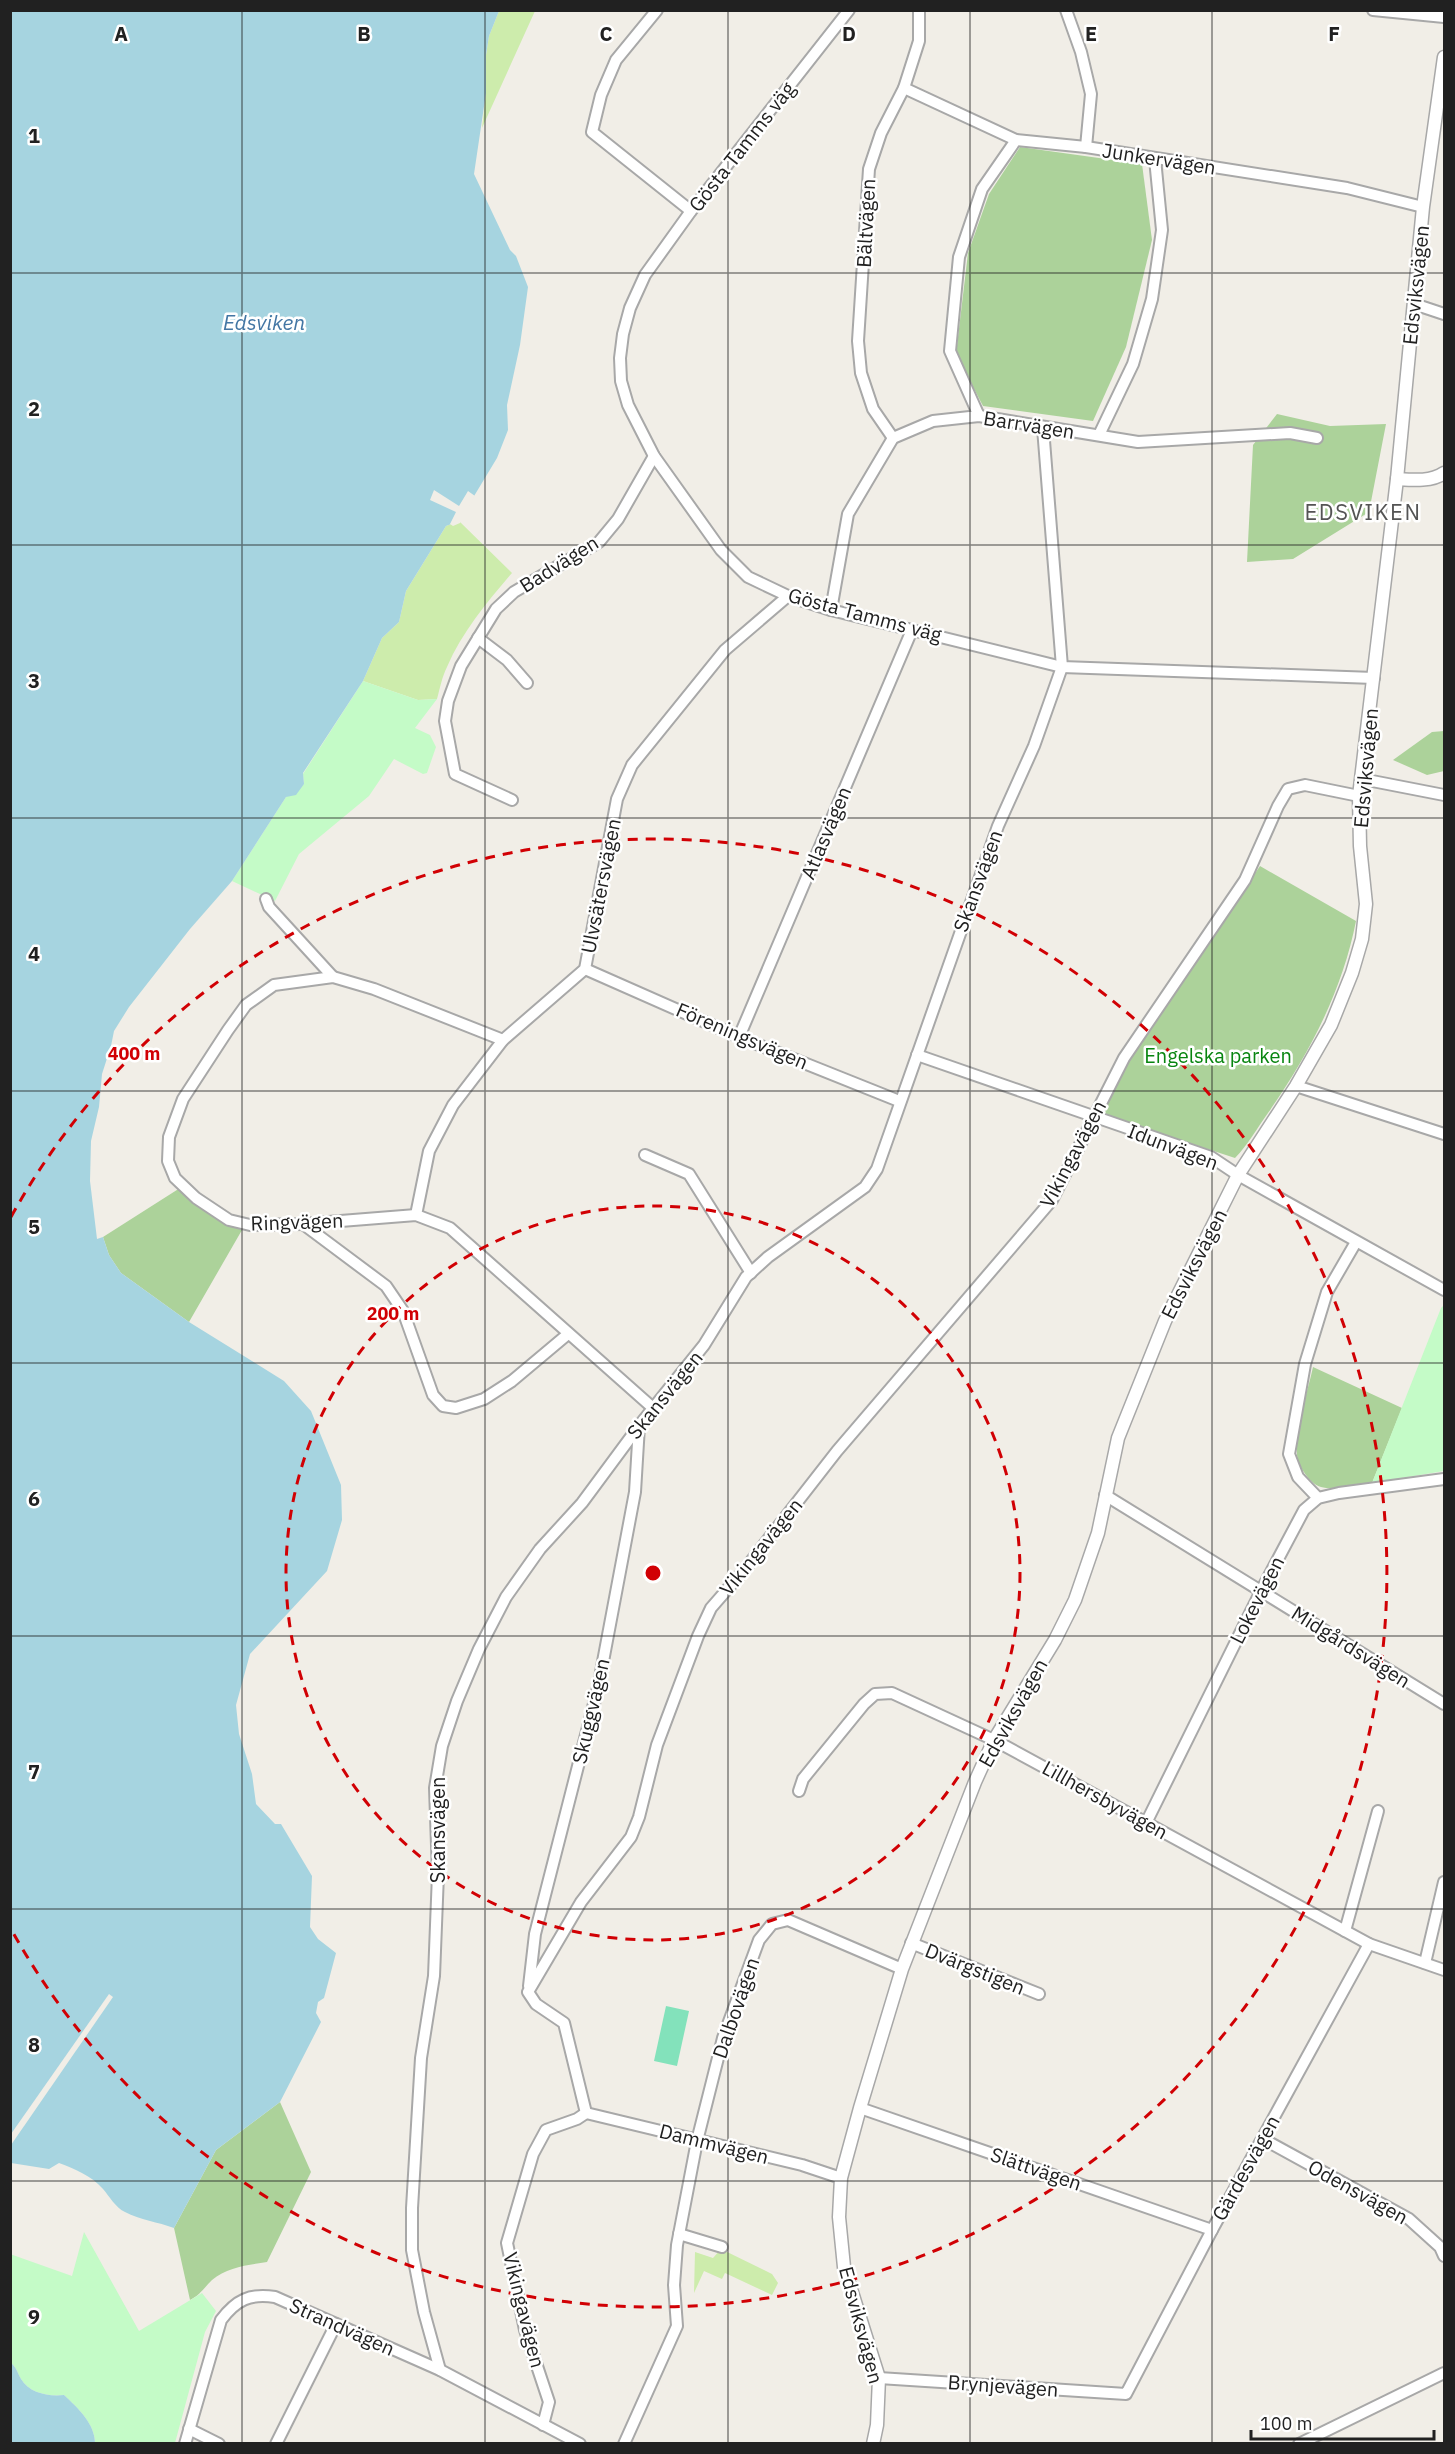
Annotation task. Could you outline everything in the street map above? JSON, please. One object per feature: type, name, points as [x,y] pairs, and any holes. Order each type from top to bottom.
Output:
[{"type":"street","points":[[657,10],[615,60],[601,95],[592,132],[691,211]]},
{"type":"street","name":"Gösta Tamms väg","points":[[849,10],[691,211],[645,275],[630,308],[623,334],[620,358],[621,381],[628,405],[654,456],[721,550],[748,578],[788,596],[831,610],[1062,667],[1374,678]]},
{"type":"street","name":"Bältvägen","points":[[893,438],[873,409],[861,373],[858,341],[869,169],[881,133],[904,88],[920,42],[919,10]]},
{"type":"street","points":[[1066,10],[1081,52],[1091,94],[1086,147]]},
{"type":"street","points":[[1373,10],[1444,17]]},
{"type":"street","name":"Edsviksvägen","points":[[873,2444],[877,2425],[879,2378],[844,2267],[839,2217],[841,2178],[902,1970],[975,1782],[994,1740],[1055,1640],[1075,1600],[1098,1533],[1118,1438],[1165,1321],[1238,1175],[1296,1086],[1331,1025],[1352,973],[1362,939],[1366,904],[1360,846],[1359,796],[1397,479],[1423,207],[1444,57]]},
{"type":"street","name":"Junkervägen","points":[[904,88],[1016,140],[1086,147],[1347,188],[1423,207]]},
{"type":"street","points":[[979,416],[950,351],[959,257],[982,189],[1016,140]]},
{"type":"street","points":[[1099,435],[1133,364],[1152,299],[1162,230],[1155,159]]},
{"type":"street","points":[[1414,304],[1444,314]]},
{"type":"street","name":"Barrvägen","points":[[893,438],[933,421],[979,416],[1138,442],[1290,433],[1317,438]]},
{"type":"street","name":"Skansvägen","points":[[440,2370],[424,2312],[412,2239],[421,2058],[434,1976],[438,1874],[435,1788],[442,1746],[478,1649],[506,1597],[540,1549],[582,1503],[639,1426],[704,1345],[751,1273],[768,1257],[865,1187],[877,1169],[899,1101],[998,826],[1034,746],[1062,667],[1044,428]]},
{"type":"street","points":[[831,610],[848,514],[893,438]]},
{"type":"street","name":"Badvägen","points":[[512,800],[455,774],[445,721],[448,701],[461,666],[496,609],[514,592],[599,542],[618,519],[654,456]]},
{"type":"street","points":[[1397,479],[1416,480],[1440,476],[1444,473]]},
{"type":"street","name":"Ulvsätersvägen","points":[[416,1215],[429,1151],[453,1105],[503,1040],[585,969],[617,799],[632,765],[725,650],[788,596]]},
{"type":"street","name":"Atlasvägen","points":[[740,1037],[912,630]]},
{"type":"street","points":[[478,638],[507,660],[527,682]]},
{"type":"street","points":[[1362,779],[1444,795]]},
{"type":"street","name":"Vikingavägen","points":[[528,1992],[581,1902],[631,1837],[639,1817],[657,1745],[698,1636],[711,1608],[745,1569],[837,1451],[1052,1200],[1124,1058],[1245,880],[1288,789],[1305,785],[1359,796]]},
{"type":"street","points":[[267,899],[269,907],[333,977]]},
{"type":"street","name":"Föreningsvägen","points":[[585,969],[740,1037],[899,1101]]},
{"type":"street","name":"Ringvägen","points":[[503,1040],[374,989],[333,977],[274,985],[246,1005],[183,1099],[169,1137],[168,1161],[175,1178],[196,1197],[228,1220],[250,1225],[303,1224],[416,1215],[450,1228],[653,1408]]},
{"type":"street","name":"Idunvägen","points":[[917,1055],[1093,1118],[1211,1157],[1238,1175],[1444,1290]]},
{"type":"street","points":[[1296,1086],[1444,1134]]},
{"type":"street","points":[[645,1155],[689,1174],[751,1273]]},
{"type":"street","points":[[303,1224],[386,1286],[403,1311],[433,1395],[443,1406],[456,1408],[484,1399],[512,1381],[568,1334]]},
{"type":"street","points":[[1356,1242],[1327,1292],[1305,1364],[1289,1454],[1298,1477],[1318,1498],[1339,1493],[1444,1479]]},
{"type":"street","name":"Skuggvägen","points":[[528,1992],[536,1934],[598,1688],[635,1492],[639,1426]]},
{"type":"street","name":"Midgårdsvägen","points":[[1105,1495],[1444,1704]]},
{"type":"street","name":"Lokevägen","points":[[1146,1823],[1261,1591],[1304,1510],[1318,1498]]},
{"type":"street","name":"Lillhersbyvägen","points":[[799,1791],[803,1779],[864,1704],[875,1694],[892,1694],[933,1710],[994,1740],[1370,1944],[1444,1970]]},
{"type":"street","points":[[1345,1931],[1378,1812]]},
{"type":"street","points":[[1425,1963],[1444,1882]]},
{"type":"street","name":"Dalbovägen","points":[[624,2444],[677,2326],[674,2285],[679,2234],[697,2141],[723,2038],[759,1940],[772,1924],[788,1920],[902,1970]]},
{"type":"street","name":"Dvärgstigen","points":[[911,1943],[1039,1994]]},
{"type":"street","name":"Gärdesvägen","points":[[1126,2394],[1212,2230],[1370,1944]]},
{"type":"street","points":[[528,1992],[536,2004],[564,2023],[586,2113]]},
{"type":"street","name":"Slättvägen","points":[[860,2108],[1212,2230]]},
{"type":"street","name":"Vikingavägen","points":[[543,2425],[549,2402],[525,2330],[507,2243],[533,2154],[546,2130],[577,2119],[586,2113]]},
{"type":"street","name":"Dammvägen","points":[[586,2113],[802,2165],[841,2178]]},
{"type":"street","name":"Odensvägen","points":[[1263,2139],[1409,2219],[1440,2247],[1444,2256]]},
{"type":"street","points":[[679,2234],[722,2247]]},
{"type":"street","name":"Strandvägen","points":[[185,2444],[221,2320],[231,2307],[242,2299],[255,2295],[275,2297],[440,2370],[580,2444]]},
{"type":"street","points":[[276,2444],[336,2324]]},
{"type":"street","points":[[1299,2444],[1444,2373]]},
{"type":"street","name":"Brynjevägen","points":[[879,2378],[1126,2394]]},
{"type":"street","points":[[189,2429],[219,2444]]},
{"type":"green space","points":[[499,11],[535,11],[482,128],[486,93],[486,55],[489,36]]},
{"type":"green space","points":[[1020,147],[1142,164],[1152,240],[1126,347],[1093,421],[983,406],[956,354],[968,253],[989,194]]},
{"type":"green space","points":[[1277,414],[1330,426],[1386,424],[1369,512],[1293,559],[1247,562],[1253,445]]},
{"type":"green space","points":[[459,521],[512,573],[460,641],[445,671],[437,699],[418,700],[363,681],[382,638],[399,622],[406,591],[446,526]]},
{"type":"green space","points":[[363,681],[418,700],[437,699],[415,728],[430,735],[436,747],[427,773],[423,774],[394,759],[369,796],[299,854],[275,901],[232,881],[286,797],[304,784],[303,774]]},
{"type":"green space","points":[[1444,731],[1444,771],[1427,775],[1393,760],[1432,732]]},
{"type":"green space","name":"Engelska parken","points":[[1260,866],[1356,921],[1333,997],[1310,1045],[1283,1091],[1235,1158],[1104,1115],[1102,1110],[1137,1047]]},
{"type":"green space","points":[[180,1188],[227,1224],[242,1230],[189,1322],[121,1273],[109,1255],[103,1237]]},
{"type":"green space","points":[[1444,1305],[1444,1471],[1372,1483],[1441,1308]]},
{"type":"green space","points":[[1313,1367],[1402,1408],[1372,1483],[1340,1488],[1321,1487],[1313,1482],[1302,1469],[1297,1455],[1298,1433]]},
{"type":"green space","points":[[666,2006],[689,2011],[677,2066],[654,2061]]},
{"type":"green space","points":[[280,2102],[311,2172],[267,2262],[224,2272],[190,2300],[174,2228],[216,2150]]},
{"type":"green space","points":[[84,2232],[139,2331],[202,2293],[216,2311],[205,2332],[175,2443],[95,2443],[89,2423],[64,2395],[46,2395],[29,2388],[11,2363],[10,2254],[72,2276]]},
{"type":"green space","points":[[721,2249],[772,2274],[778,2283],[772,2295],[725,2273],[722,2279],[704,2271],[694,2293],[695,2252],[713,2258]]},
{"type":"water","name":"Edsviken","points":[[10,11],[499,11],[489,36],[486,55],[486,93],[474,174],[510,250],[516,256],[528,287],[520,345],[507,405],[508,430],[497,458],[459,521],[446,526],[406,591],[399,622],[382,638],[363,681],[303,773],[304,784],[296,795],[286,797],[232,881],[190,929],[129,1007],[114,1031],[102,1074],[99,1107],[91,1141],[90,1181],[97,1239],[103,1237],[109,1255],[121,1273],[189,1322],[284,1381],[311,1411],[341,1485],[342,1520],[327,1571],[250,1654],[236,1705],[239,1734],[252,1774],[256,1804],[275,1824],[281,1824],[312,1876],[310,1927],[318,1939],[336,1953],[324,1998],[318,2002],[316,2013],[321,2022],[280,2102],[216,2150],[174,2228],[122,2210],[94,2180],[65,2165],[59,2163],[49,2169],[11,2163]]},
{"type":"water","points":[[11,2363],[29,2388],[46,2395],[64,2395],[89,2423],[95,2443],[11,2443]]},
{"type":"pier","points":[[434,490],[459,506],[468,491],[475,496],[460,523],[453,526],[450,524],[456,512],[430,500]]},
{"type":"pier","points":[[109,1994],[113,1997],[11,2145],[11,2134]]},
{"type":"district","name":"EDSVIKEN","points":[[1363,512]]}]
